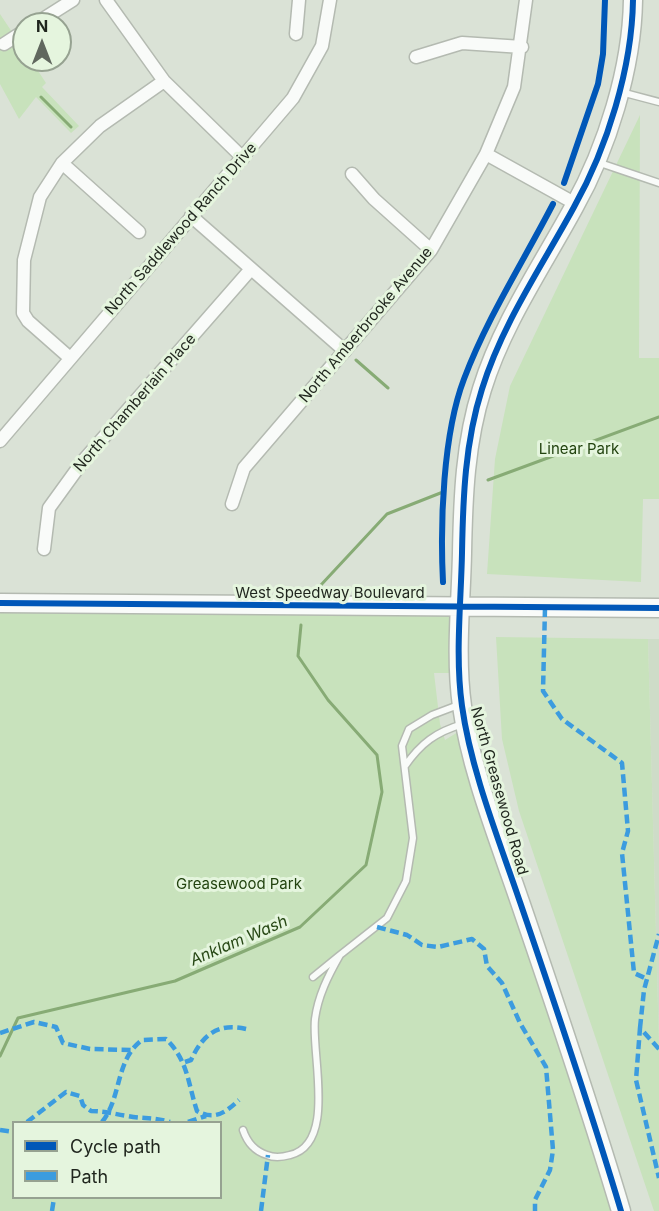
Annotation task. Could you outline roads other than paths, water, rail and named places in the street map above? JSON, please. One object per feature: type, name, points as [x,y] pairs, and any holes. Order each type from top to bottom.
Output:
[{"type":"main road","name":"North Greasewood Road","points":[[621,1211],[593,1116],[499,841],[465,723],[461,704],[460,608],[467,457],[482,389],[503,337],[576,204],[596,161],[620,92],[633,0]]},
{"type":"main road","name":"West Speedway Boulevard","points":[[0,603],[659,608]]},
{"type":"street","points":[[54,12],[73,0]]},
{"type":"street","points":[[106,0],[164,81],[243,158]]},
{"type":"street","name":"North Saddlewood Ranch Drive","points":[[0,441],[293,98],[322,46],[330,0]]},
{"type":"street","name":"North Amberbrooke Avenue","points":[[232,504],[244,468],[431,250],[486,154],[514,87],[522,47],[526,0]]},
{"type":"street","points":[[295,1],[296,34]]},
{"type":"street","points":[[4,44],[12,39]]},
{"type":"street","points":[[416,57],[462,43],[522,47]]},
{"type":"street","points":[[70,358],[21,314],[24,260],[40,196],[62,163],[100,126],[164,81]]},
{"type":"street","points":[[486,154],[576,204]]},
{"type":"street","points":[[62,163],[139,232]]},
{"type":"street","points":[[352,174],[374,199],[431,250]]},
{"type":"street","points":[[191,216],[345,351]]},
{"type":"street","name":"North Chamberlain Place","points":[[44,549],[49,508],[83,461],[251,269]]},
{"type":"lane","points":[[620,92],[659,102]]},
{"type":"lane","points":[[596,161],[659,183]]},
{"type":"lane","points":[[313,977],[387,918],[406,881],[413,838],[402,746],[409,729],[432,715],[461,704]]},
{"type":"lane","points":[[405,766],[425,740],[443,730],[465,723]]},
{"type":"lane","points":[[243,1130],[246,1139],[255,1149],[278,1157],[301,1150],[315,1133],[319,1110],[315,1023],[317,1006],[327,979],[340,955]]},
{"type":"waterway","points":[[41,97],[71,127]]},
{"type":"waterway","points":[[356,360],[388,388]]},
{"type":"waterway","name":"Anklam Wash","points":[[488,480],[659,417]]},
{"type":"waterway","name":"Anklam Wash","points":[[320,586],[387,514],[443,492]]},
{"type":"waterway","name":"Anklam Wash","points":[[0,1056],[18,1018],[175,981],[300,927],[366,865],[382,792],[377,755],[328,700],[298,656],[301,625]]},
{"type":"park label","name":"Linear Park","points":[[579,449]]},
{"type":"park label","name":"Greasewood Park","points":[[239,884]]}]
